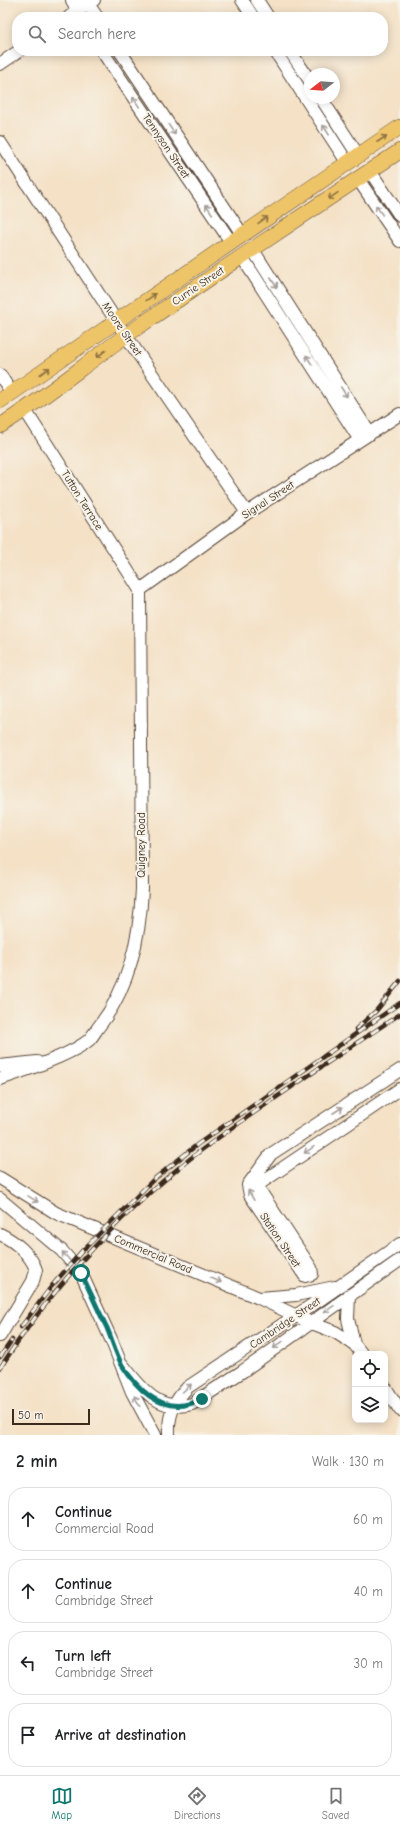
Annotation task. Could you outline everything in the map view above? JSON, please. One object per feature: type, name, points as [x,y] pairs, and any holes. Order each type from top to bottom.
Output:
[{"type":"main road","name":"Currie Street","points":[[6,397],[400,127]]},
{"type":"main road","name":"Currie Street","points":[[0,426],[25,410],[126,336],[400,151]]},
{"type":"street","points":[[72,0],[74,12]]},
{"type":"street","points":[[242,0],[250,12]]},
{"type":"street","points":[[257,0],[265,12]]},
{"type":"street","points":[[78,12],[88,1],[94,12]]},
{"type":"street","points":[[0,64],[12,56]]},
{"type":"street","name":"Tennyson Street","points":[[106,56],[236,238]]},
{"type":"street","name":"Tennyson Street","points":[[123,56],[236,238]]},
{"type":"street","points":[[279,56],[353,159]]},
{"type":"street","points":[[293,56],[304,72]]},
{"type":"street","points":[[324,104],[353,159]]},
{"type":"street","name":"Moore Street","points":[[0,142],[126,336],[247,513]]},
{"type":"street","points":[[364,175],[400,216]]},
{"type":"street","points":[[364,175],[400,241]]},
{"type":"street","points":[[247,254],[365,437]]},
{"type":"street","points":[[0,375],[6,397]]},
{"type":"street","name":"Tutton Terrace","points":[[25,410],[140,590]]},
{"type":"street","name":"Signal Street","points":[[140,590],[247,513],[400,414]]},
{"type":"street","name":"Quigney Road","points":[[0,1079],[68,1052],[88,1040],[110,1012],[128,972],[138,933],[142,889],[140,590]]},
{"type":"street","name":"Quigney Road","points":[[0,1066],[46,1061]]},
{"type":"street","name":"Station Street","points":[[400,1070],[271,1154],[248,1185],[250,1195],[305,1276],[312,1274],[311,1268],[260,1191],[259,1184],[400,1089]]},
{"type":"street","name":"Commercial Road","points":[[0,1178],[56,1213],[259,1298],[309,1322],[335,1332],[354,1344]]},
{"type":"street","points":[[0,1199],[62,1251],[81,1273],[122,1364],[132,1392],[155,1435]]},
{"type":"street","points":[[0,1234],[8,1238],[28,1256],[36,1270],[33,1281],[0,1336]]},
{"type":"street","name":"Cambridge Street","points":[[169,1435],[169,1418],[173,1406],[188,1387],[296,1316],[400,1244]]},
{"type":"street","name":"Cambridge Street","points":[[122,1364],[151,1397],[162,1404],[183,1407],[202,1399],[309,1322],[400,1260]]},
{"type":"street","points":[[259,1298],[296,1295],[340,1286]]},
{"type":"street","points":[[349,1295],[348,1319],[354,1344],[360,1351]]},
{"type":"street","points":[[388,1392],[400,1410]]},
{"type":"railway","points":[[356,1029],[376,1011],[400,981]]},
{"type":"railway","points":[[21,1327],[51,1287],[82,1251],[153,1180],[198,1144],[400,1003]]},
{"type":"railway","points":[[0,1368],[39,1312],[60,1286],[106,1235],[155,1188],[216,1139],[400,1014]]},
{"type":"railway","points":[[0,1357],[12,1340]]},
{"type":"route","points":[[81,1273],[122,1364],[137,1383],[151,1397],[162,1404],[183,1407],[202,1399]]}]
